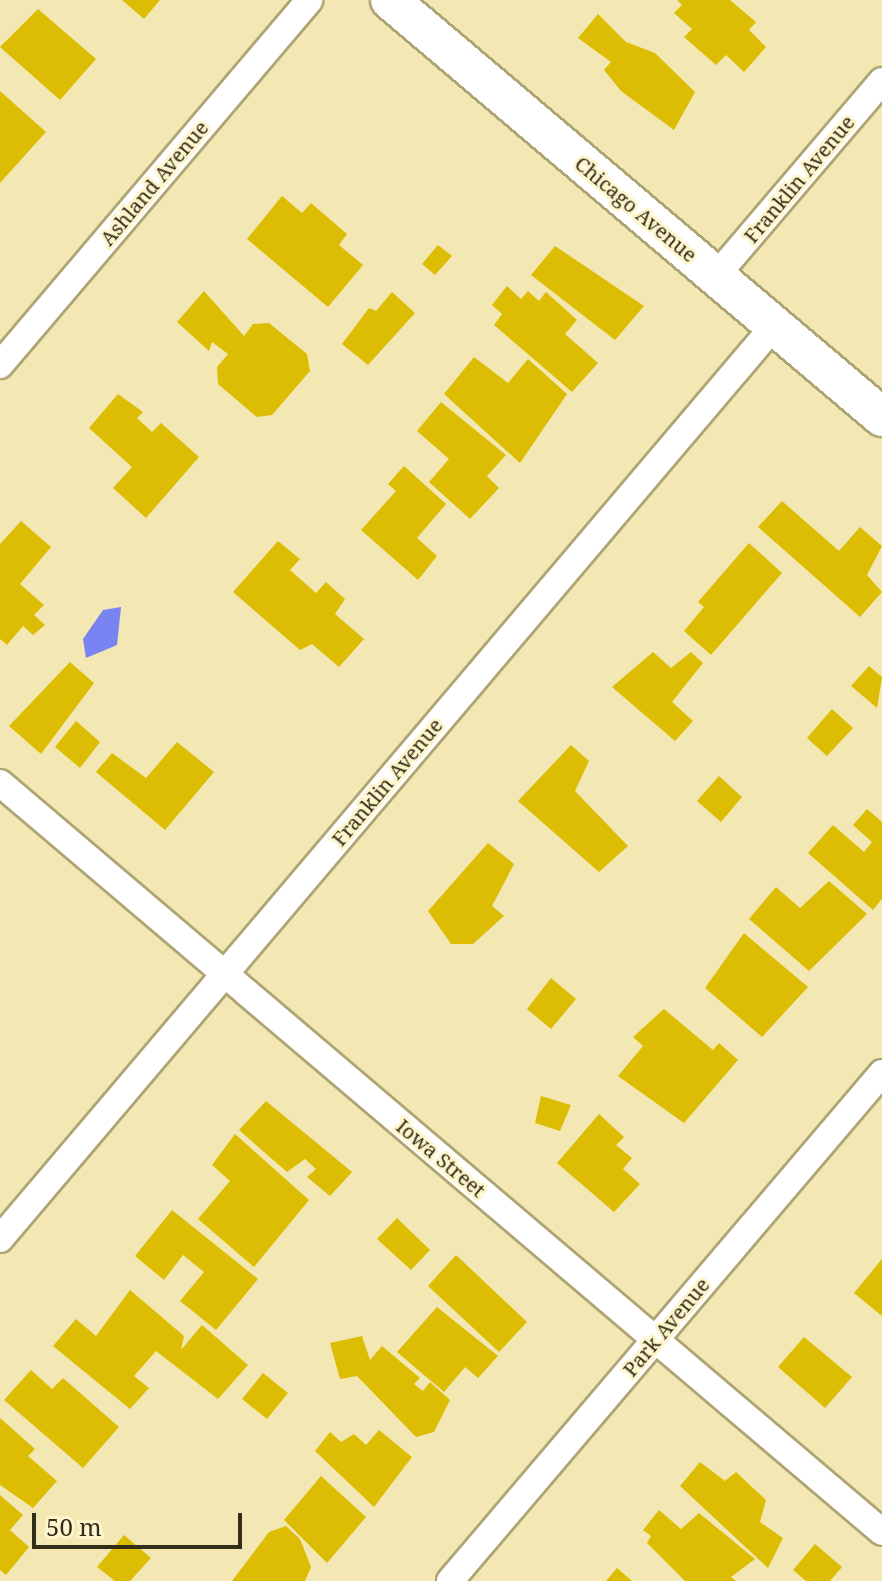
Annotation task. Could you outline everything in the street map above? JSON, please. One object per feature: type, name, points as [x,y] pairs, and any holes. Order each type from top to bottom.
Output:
[{"type":"main road","name":"Chicago Avenue","points":[[390,0],[882,417]]},
{"type":"street","name":"Ashland Avenue","points":[[0,365],[309,0]]},
{"type":"street","name":"Franklin Avenue","points":[[716,276],[882,81]]},
{"type":"street","name":"Franklin Avenue","points":[[0,1239],[774,326]]},
{"type":"street","name":"Iowa Street","points":[[0,783],[882,1532]]},
{"type":"street","name":"Park Avenue","points":[[450,1581],[882,1073]]},
{"type":"water","points":[[121,607],[117,645],[86,658],[83,639],[103,610]]},
{"type":"building","points":[[122,0],[160,0],[144,19]]},
{"type":"building","points":[[677,0],[730,0],[756,22],[749,30],[766,47],[744,72],[726,55],[716,65],[684,37],[692,29],[674,13],[682,5]]},
{"type":"building","points":[[38,9],[96,59],[60,100],[0,47]]},
{"type":"building","points":[[598,14],[626,42],[655,53],[695,92],[674,130],[621,91],[604,70],[611,62],[578,38]]},
{"type":"building","points":[[0,91],[46,132],[0,183]]},
{"type":"building","points":[[282,196],[302,213],[311,203],[347,234],[339,245],[363,265],[328,307],[247,239]]},
{"type":"building","points":[[438,245],[452,256],[435,275],[422,264]]},
{"type":"building","points":[[555,246],[644,306],[615,340],[531,275]]},
{"type":"building","points":[[507,286],[521,299],[528,291],[539,301],[546,292],[577,320],[565,334],[598,363],[572,392],[494,325],[502,314],[492,305]]},
{"type":"building","points":[[204,291],[244,336],[253,324],[269,323],[307,354],[310,371],[272,415],[257,417],[218,384],[217,367],[228,354],[212,342],[209,351],[177,322]]},
{"type":"building","points":[[392,292],[415,313],[368,365],[342,344],[369,308],[376,311]]},
{"type":"building","points":[[474,357],[508,383],[528,359],[567,394],[520,463],[444,394]]},
{"type":"building","points":[[118,394],[143,412],[137,418],[152,432],[161,423],[199,457],[146,518],[113,488],[132,467],[89,428]]},
{"type":"building","points":[[441,402],[506,455],[487,476],[499,488],[470,519],[429,482],[449,459],[417,431]]},
{"type":"building","points":[[404,466],[446,504],[417,538],[437,556],[418,580],[361,530],[396,491],[388,484]]},
{"type":"building","points":[[782,501],[839,551],[860,527],[882,546],[867,575],[882,592],[860,617],[758,527]]},
{"type":"building","points":[[21,521],[51,547],[20,584],[44,605],[34,615],[45,625],[33,635],[23,626],[7,645],[0,639],[0,544]]},
{"type":"building","points":[[278,541],[300,559],[290,570],[316,593],[326,582],[345,599],[335,614],[364,639],[339,667],[312,644],[300,650],[233,592]]},
{"type":"building","points":[[749,543],[782,573],[711,655],[684,631],[704,607],[698,602]]},
{"type":"building","points":[[653,652],[671,668],[691,652],[703,663],[672,702],[693,721],[675,741],[612,687]]},
{"type":"building","points":[[70,662],[94,683],[41,754],[9,726]]},
{"type":"building","points":[[869,666],[882,677],[877,708],[851,686]]},
{"type":"building","points":[[832,709],[853,728],[827,756],[807,738]]},
{"type":"building","points":[[76,721],[100,742],[80,768],[55,747]]},
{"type":"building","points":[[177,742],[214,772],[165,830],[96,772],[112,753],[146,778]]},
{"type":"building","points":[[571,745],[589,761],[575,791],[628,846],[599,872],[518,801]]},
{"type":"building","points":[[719,776],[742,797],[721,822],[697,801]]},
{"type":"building","points":[[867,809],[882,822],[882,899],[873,910],[808,853],[833,825],[864,852],[872,842],[853,825]]},
{"type":"building","points":[[488,843],[514,864],[492,906],[504,916],[473,944],[451,944],[428,911]]},
{"type":"building","points":[[829,881],[867,914],[809,971],[749,919],[776,887],[800,908]]},
{"type":"building","points":[[744,933],[808,987],[762,1037],[705,988]]},
{"type":"building","points":[[551,978],[576,999],[551,1029],[527,1009]]},
{"type":"building","points":[[664,1009],[713,1050],[719,1043],[738,1060],[684,1123],[618,1076],[643,1046],[633,1037]]},
{"type":"building","points":[[541,1096],[571,1105],[560,1131],[535,1123]]},
{"type":"building","points":[[266,1101],[352,1172],[330,1196],[307,1177],[316,1169],[305,1159],[287,1172],[239,1130]]},
{"type":"building","points":[[599,1114],[624,1137],[616,1145],[632,1158],[623,1169],[640,1184],[614,1212],[557,1163]]},
{"type":"building","points":[[235,1134],[309,1200],[254,1267],[198,1219],[230,1181],[212,1165]]},
{"type":"building","points":[[172,1210],[258,1279],[216,1330],[180,1301],[204,1272],[183,1255],[164,1280],[135,1256]]},
{"type":"building","points":[[397,1218],[430,1250],[411,1270],[377,1239]]},
{"type":"building","points":[[456,1255],[527,1322],[499,1352],[428,1286]]},
{"type":"building","points":[[882,1259],[882,1316],[854,1293]]},
{"type":"building","points":[[130,1290],[184,1336],[181,1350],[202,1325],[248,1365],[218,1399],[156,1351],[134,1376],[149,1388],[130,1409],[53,1346],[76,1319],[96,1336]]},
{"type":"building","points":[[437,1307],[498,1356],[478,1378],[465,1367],[444,1392],[397,1352]]},
{"type":"building","points":[[362,1336],[370,1360],[382,1346],[420,1378],[414,1384],[423,1391],[430,1382],[450,1400],[434,1432],[416,1437],[357,1376],[340,1379],[330,1343]]},
{"type":"building","points":[[804,1337],[852,1377],[825,1408],[778,1367]]},
{"type":"building","points":[[31,1370],[52,1389],[63,1378],[119,1427],[83,1468],[4,1400]]},
{"type":"building","points":[[263,1373],[288,1393],[267,1419],[242,1399]]},
{"type":"building","points":[[0,1418],[35,1449],[28,1456],[57,1481],[33,1508],[0,1485]]},
{"type":"building","points":[[379,1430],[412,1457],[374,1507],[315,1451],[330,1432],[341,1442],[354,1434],[366,1445]]},
{"type":"building","points":[[700,1462],[725,1481],[736,1472],[766,1500],[760,1522],[783,1538],[768,1568],[680,1486]]},
{"type":"building","points":[[321,1476],[366,1517],[327,1563],[284,1520]]},
{"type":"building","points":[[0,1495],[23,1515],[10,1530],[29,1547],[6,1575],[0,1570]]},
{"type":"building","points":[[659,1510],[681,1529],[699,1513],[755,1559],[731,1577],[736,1581],[685,1581],[647,1543],[651,1536],[643,1530]]},
{"type":"building","points":[[286,1526],[300,1539],[311,1567],[305,1581],[232,1581],[269,1532]]},
{"type":"building","points":[[124,1535],[151,1558],[130,1581],[115,1581],[97,1567]]},
{"type":"building","points":[[815,1544],[842,1567],[830,1581],[806,1581],[793,1570]]},
{"type":"building","points":[[617,1568],[632,1581],[606,1581]]}]
